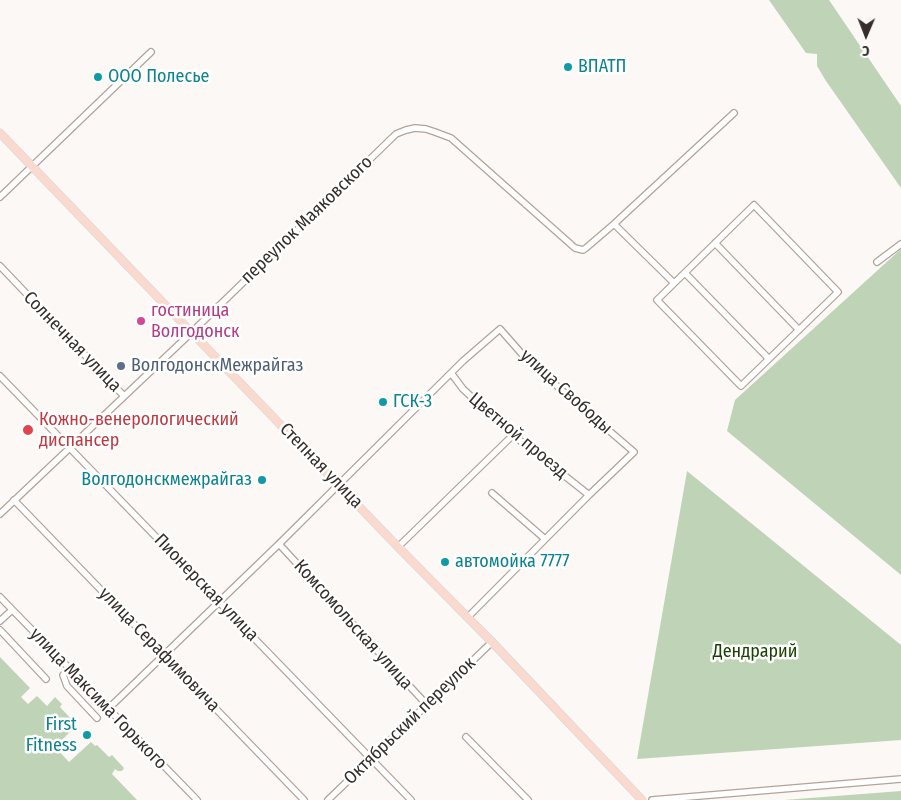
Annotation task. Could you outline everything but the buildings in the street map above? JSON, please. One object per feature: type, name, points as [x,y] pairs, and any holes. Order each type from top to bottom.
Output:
[{"type":"main road","name":"Степная улица","points":[[0,133],[468,617],[642,800]]},
{"type":"street","points":[[0,197],[151,52]]},
{"type":"street","name":"переулок Маяковского","points":[[0,514],[192,332],[396,134],[415,128],[426,129],[451,138],[574,248],[583,250],[614,224],[734,113]]},
{"type":"street","points":[[754,205],[838,292],[741,386],[657,300],[715,243],[754,205]]},
{"type":"street","points":[[614,224],[674,283]]},
{"type":"street","points":[[715,243],[799,330]]},
{"type":"street","points":[[877,262],[901,244]]},
{"type":"street","name":"Солнечная улица","points":[[0,266],[124,396]]},
{"type":"street","points":[[685,272],[769,359]]},
{"type":"street","name":"улица Свободы","points":[[451,373],[500,329],[529,362],[634,452],[589,495]]},
{"type":"street","points":[[108,709],[280,544],[451,373]]},
{"type":"street","name":"Цветной проезд","points":[[451,373],[463,389],[513,435],[589,495]]},
{"type":"street","name":"Пионерская улица","points":[[0,376],[411,800]]},
{"type":"street","points":[[398,546],[513,435]]},
{"type":"street","points":[[492,493],[545,539]]},
{"type":"street","points":[[468,617],[589,495]]},
{"type":"street","name":"улица Серафимовича","points":[[14,500],[304,800]]},
{"type":"street","name":"Комсомольская улица","points":[[280,544],[427,705]]},
{"type":"street","name":"улица Максима Горького","points":[[0,597],[197,800]]},
{"type":"street","points":[[0,621],[12,610]]},
{"type":"street","points":[[0,630],[46,679]]},
{"type":"street","name":"Октябрьский переулок","points":[[328,800],[492,642]]},
{"type":"street","points":[[69,669],[63,675],[67,686],[98,718]]},
{"type":"street","points":[[466,737],[528,800]]},
{"type":"street","points":[[652,800],[901,780]]},
{"type":"green space","points":[[769,0],[829,0],[901,106],[901,188],[826,81],[817,66],[817,54],[806,53]]},
{"type":"green space","points":[[901,249],[901,575],[727,431],[735,400]]},
{"type":"green space","name":"Дендрарий","points":[[687,471],[901,645],[901,740],[637,759]]},
{"type":"green space","points":[[0,657],[30,688],[21,697],[28,704],[37,696],[47,706],[55,697],[62,704],[60,707],[76,726],[55,747],[69,762],[91,742],[95,746],[97,745],[109,757],[112,755],[124,768],[122,771],[115,769],[112,774],[137,800],[0,800]]},
{"type":"green space","points":[[901,791],[901,800],[784,800]]},
{"type":"place","name":"ВПАТП","points":[[568,67]]},
{"type":"place","name":"ООО Полесье","points":[[98,77]]},
{"type":"place","name":"гостиница Волгодонск","points":[[141,321]]},
{"type":"place","name":"ВолгодонскМежрайгаз","points":[[121,366]]},
{"type":"place","name":"ГСК-3","points":[[383,402]]},
{"type":"place","name":"Кожно-венерологический диспансер","points":[[28,430]]},
{"type":"place","name":"Волгодонскмежрайгаз","points":[[262,480]]},
{"type":"place","name":"автомойка 7777","points":[[445,562]]},
{"type":"place","name":"First Fitness","points":[[87,735]]}]
